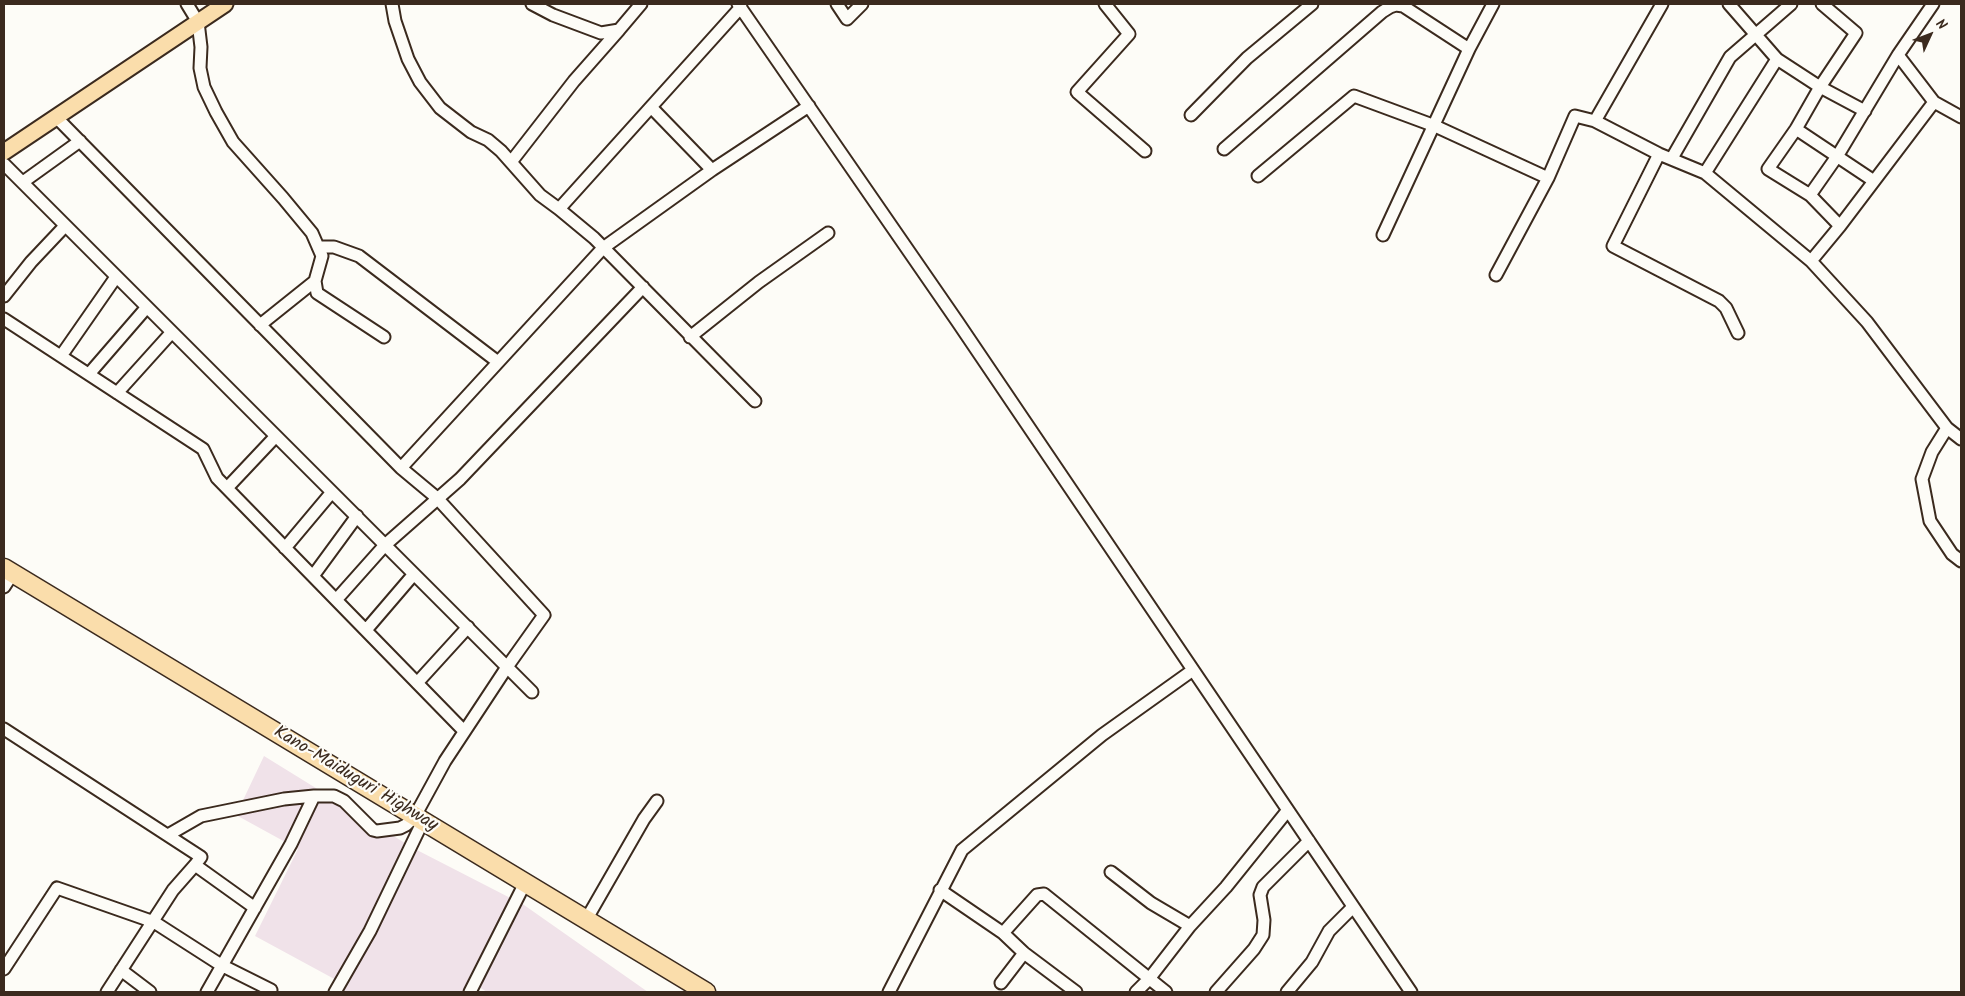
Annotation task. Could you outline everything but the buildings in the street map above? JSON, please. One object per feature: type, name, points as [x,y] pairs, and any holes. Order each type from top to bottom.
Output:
[{"type":"highway","name":"Kano-Maiduguri Highway","points":[[7,576],[419,819],[706,992]]},
{"type":"main road","points":[[4,152],[225,4]]},
{"type":"street","points":[[187,4],[198,22],[201,47],[200,68],[204,87],[232,142],[312,233],[318,246],[322,256],[314,281],[317,293],[384,337]]},
{"type":"street","points":[[392,4],[395,21],[408,59],[420,82],[440,108],[470,132],[488,140],[511,162],[540,195],[560,209],[643,287],[755,401]]},
{"type":"street","points":[[532,4],[553,15],[601,33],[619,30]]},
{"type":"street","points":[[511,162],[574,81],[640,4]]},
{"type":"street","points":[[837,4],[847,19],[862,4]]},
{"type":"street","points":[[1104,4],[1129,34],[1077,92],[1145,152]]},
{"type":"street","points":[[1191,115],[1247,58],[1312,4]]},
{"type":"street","points":[[1383,235],[1469,49],[1494,4]]},
{"type":"street","points":[[1595,121],[1662,4]]},
{"type":"street","points":[[1728,4],[1756,33],[1777,60],[1820,87],[1865,110]]},
{"type":"street","points":[[1672,158],[1730,57],[1791,4]]},
{"type":"street","points":[[1822,4],[1856,33],[1820,87],[1796,129],[1768,169],[1810,195],[1840,226]]},
{"type":"street","points":[[1810,195],[1838,155],[1898,55],[1933,4]]},
{"type":"street","points":[[560,209],[739,5],[957,320],[1411,992]]},
{"type":"street","points":[[1224,149],[1390,6],[1402,6],[1469,49]]},
{"type":"street","points":[[1898,55],[1934,102],[1961,117]]},
{"type":"street","points":[[1705,173],[1777,60]]},
{"type":"street","points":[[1258,176],[1354,96],[1435,126],[1548,178]]},
{"type":"street","points":[[1810,261],[1840,226],[1934,102]]},
{"type":"street","points":[[401,468],[603,248],[712,170],[809,106]]},
{"type":"street","points":[[651,107],[712,170]]},
{"type":"street","points":[[1496,275],[1548,178],[1575,116],[1595,121],[1658,154],[1672,158],[1705,173],[1810,261],[1867,322],[1947,428],[1961,439]]},
{"type":"street","points":[[56,117],[401,468],[437,498],[544,615],[445,760],[370,931],[335,992]]},
{"type":"street","points":[[1796,129],[1838,155],[1874,181]]},
{"type":"street","points":[[22,182],[80,141]]},
{"type":"street","points":[[1658,154],[1613,246],[1719,301],[1726,308],[1738,334]]},
{"type":"street","points":[[4,164],[532,692]]},
{"type":"street","points":[[4,296],[30,262],[65,226]]},
{"type":"street","points":[[690,336],[828,233]]},
{"type":"street","points":[[318,246],[334,247],[359,256],[498,362]]},
{"type":"street","points":[[61,356],[116,277]]},
{"type":"street","points":[[260,325],[314,281]]},
{"type":"street","points":[[336,600],[385,545],[460,480],[643,287]]},
{"type":"street","points":[[89,374],[147,307]]},
{"type":"street","points":[[4,318],[203,450],[217,478],[464,731]]},
{"type":"street","points":[[117,393],[172,332]]},
{"type":"street","points":[[1947,428],[1932,452],[1922,479],[1930,521],[1952,554],[1961,561]]},
{"type":"street","points":[[227,488],[276,436]]},
{"type":"street","points":[[285,548],[332,492]]},
{"type":"street","points":[[313,576],[357,516]]},
{"type":"street","points":[[366,630],[414,574]]},
{"type":"street","points":[[417,683],[468,627]]},
{"type":"street","points":[[889,992],[962,850],[1102,735],[1193,670]]},
{"type":"street","points":[[4,729],[201,857],[173,890],[154,922],[106,992]]},
{"type":"street","points":[[168,835],[201,816],[284,799],[314,796],[334,796],[344,801],[373,830],[377,831],[400,828],[419,819]]},
{"type":"street","points":[[207,992],[291,844],[314,796]]},
{"type":"street","points":[[586,920],[644,819],[657,801]]},
{"type":"street","points":[[1136,992],[1149,979],[1190,926],[1226,887],[1288,810]]},
{"type":"street","points":[[1216,992],[1254,949],[1263,935],[1264,920],[1260,894],[1262,888],[1309,841]]},
{"type":"street","points":[[195,865],[255,908]]},
{"type":"street","points":[[1111,872],[1151,903],[1190,926]]},
{"type":"street","points":[[470,992],[525,883]]},
{"type":"street","points":[[4,969],[57,888],[154,922],[221,965],[271,990]]},
{"type":"street","points":[[940,890],[1003,933],[1024,953],[1076,992]]},
{"type":"street","points":[[1003,933],[1037,895],[1044,894],[1166,992]]},
{"type":"street","points":[[1287,992],[1312,962],[1329,931],[1353,907]]},
{"type":"street","points":[[1001,983],[1024,953]]},
{"type":"street","points":[[121,970],[150,992]]},
{"type":"shaded area","points":[[264,756],[413,848],[524,905],[648,992],[487,992],[479,987],[476,992],[333,992],[338,981],[255,936],[298,849],[236,815]]}]
